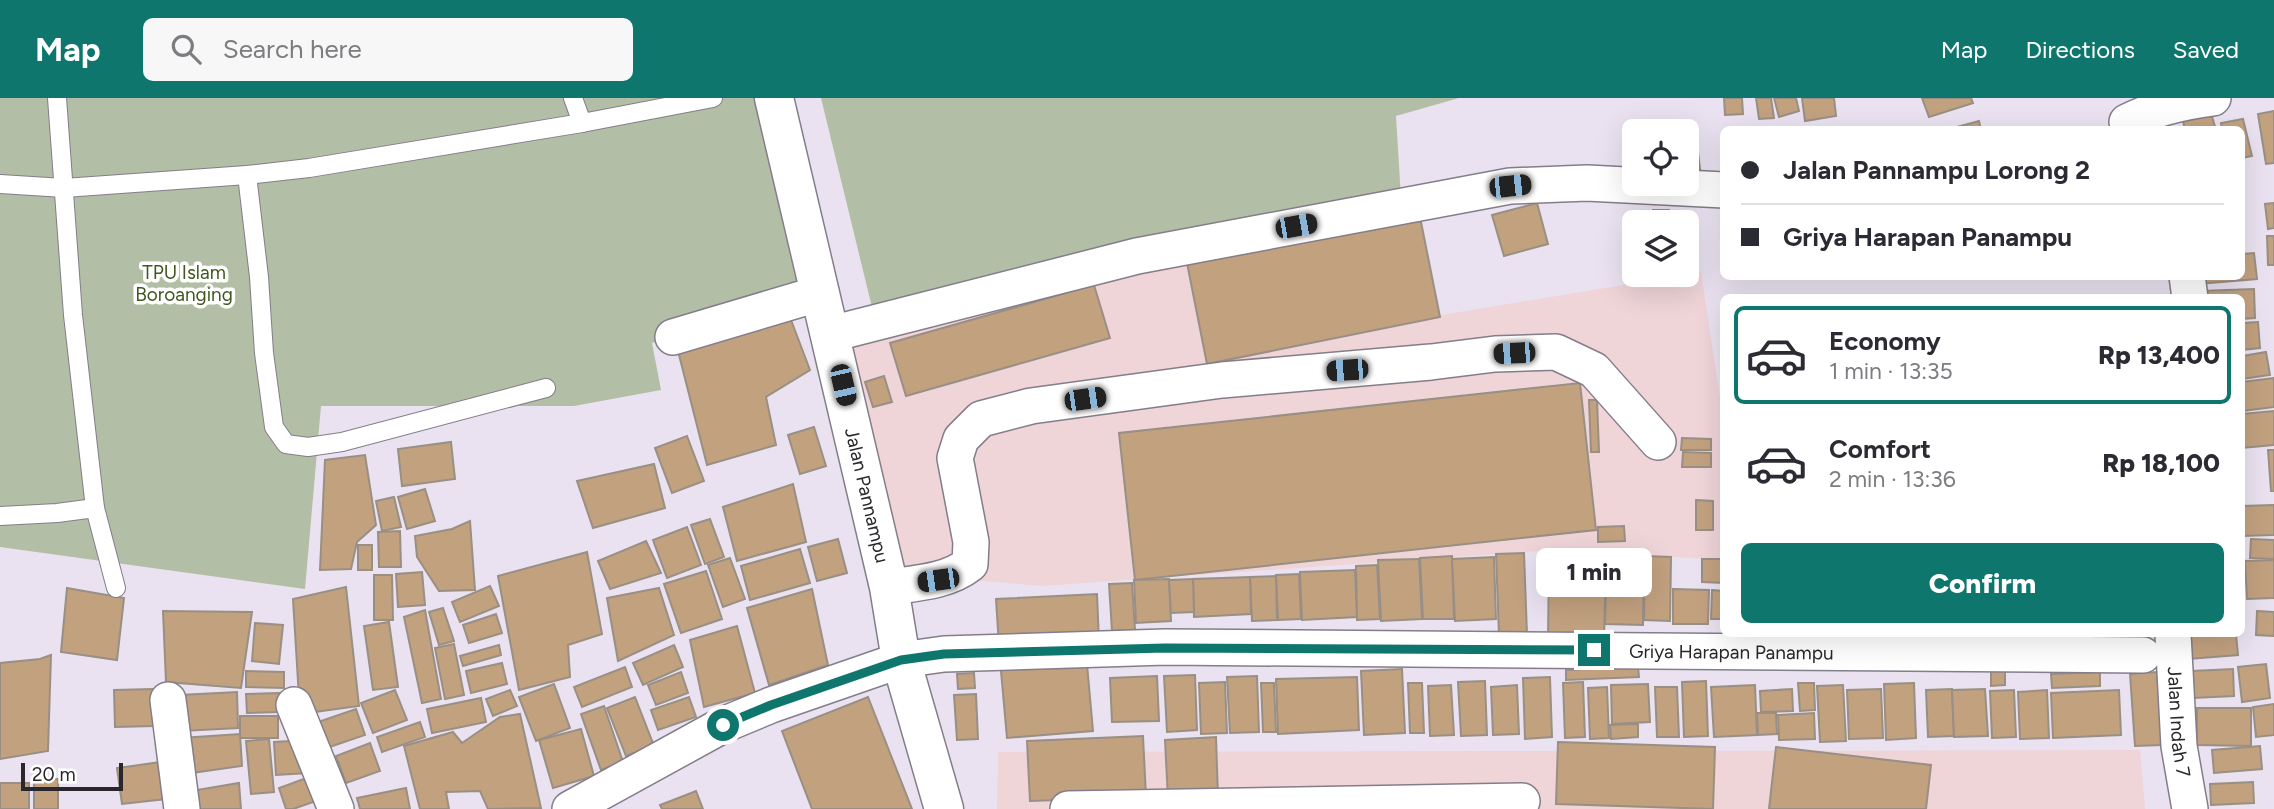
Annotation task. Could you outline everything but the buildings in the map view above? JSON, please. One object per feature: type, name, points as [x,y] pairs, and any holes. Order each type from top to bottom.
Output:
[{"type":"main road","name":"Jalan Pannampu","points":[[774,98],[889,587],[901,660],[944,809]]},
{"type":"street","points":[[2125,116],[2178,103],[2213,98]]},
{"type":"street","points":[[831,334],[1137,256],[1510,186],[1587,183],[1720,190]]},
{"type":"street","points":[[673,337],[821,293]]},
{"type":"street","points":[[889,587],[938,580],[957,573],[970,564],[971,542],[955,458],[961,439],[981,419],[1031,406],[1222,380],[1495,354],[1556,352],[1594,370],[1658,442]]},
{"type":"street","name":"Jalan Indah 7","points":[[2173,637],[2179,747],[2190,809]]},
{"type":"street","name":"Griya Harapan Panampu","points":[[570,809],[723,725],[771,705],[901,660],[944,654],[1165,648],[2143,655]]},
{"type":"street","points":[[168,700],[182,809]]},
{"type":"street","points":[[294,705],[336,809]]},
{"type":"street","points":[[1068,809],[1522,801]]},
{"type":"lane","points":[[57,98],[74,315],[95,508],[116,588]]},
{"type":"lane","points":[[573,98],[582,123]]},
{"type":"lane","points":[[0,184],[64,188],[309,168],[582,123],[712,98]]},
{"type":"lane","points":[[247,175],[274,427],[286,443],[308,447],[342,442],[546,388]]},
{"type":"lane","points":[[0,516],[95,508]]},
{"type":"shaded area","points":[[1409,222],[1436,316],[1622,285],[1699,287],[1701,272],[1720,398],[1720,560],[1553,550],[1042,586],[901,574],[848,340],[1159,263]]},
{"type":"shaded area","points":[[2140,750],[2145,809],[997,809],[998,752]]},
{"type":"green space","name":"TPU Islam Boroanging","points":[[0,98],[755,98],[810,291],[652,343],[661,390],[574,406],[321,406],[305,589],[0,547]]},
{"type":"green space","points":[[821,98],[1459,98],[1396,116],[1401,198],[878,332]]},
{"type":"route","points":[[723,725],[771,705],[901,660],[944,654],[1165,648],[1594,650]]}]
